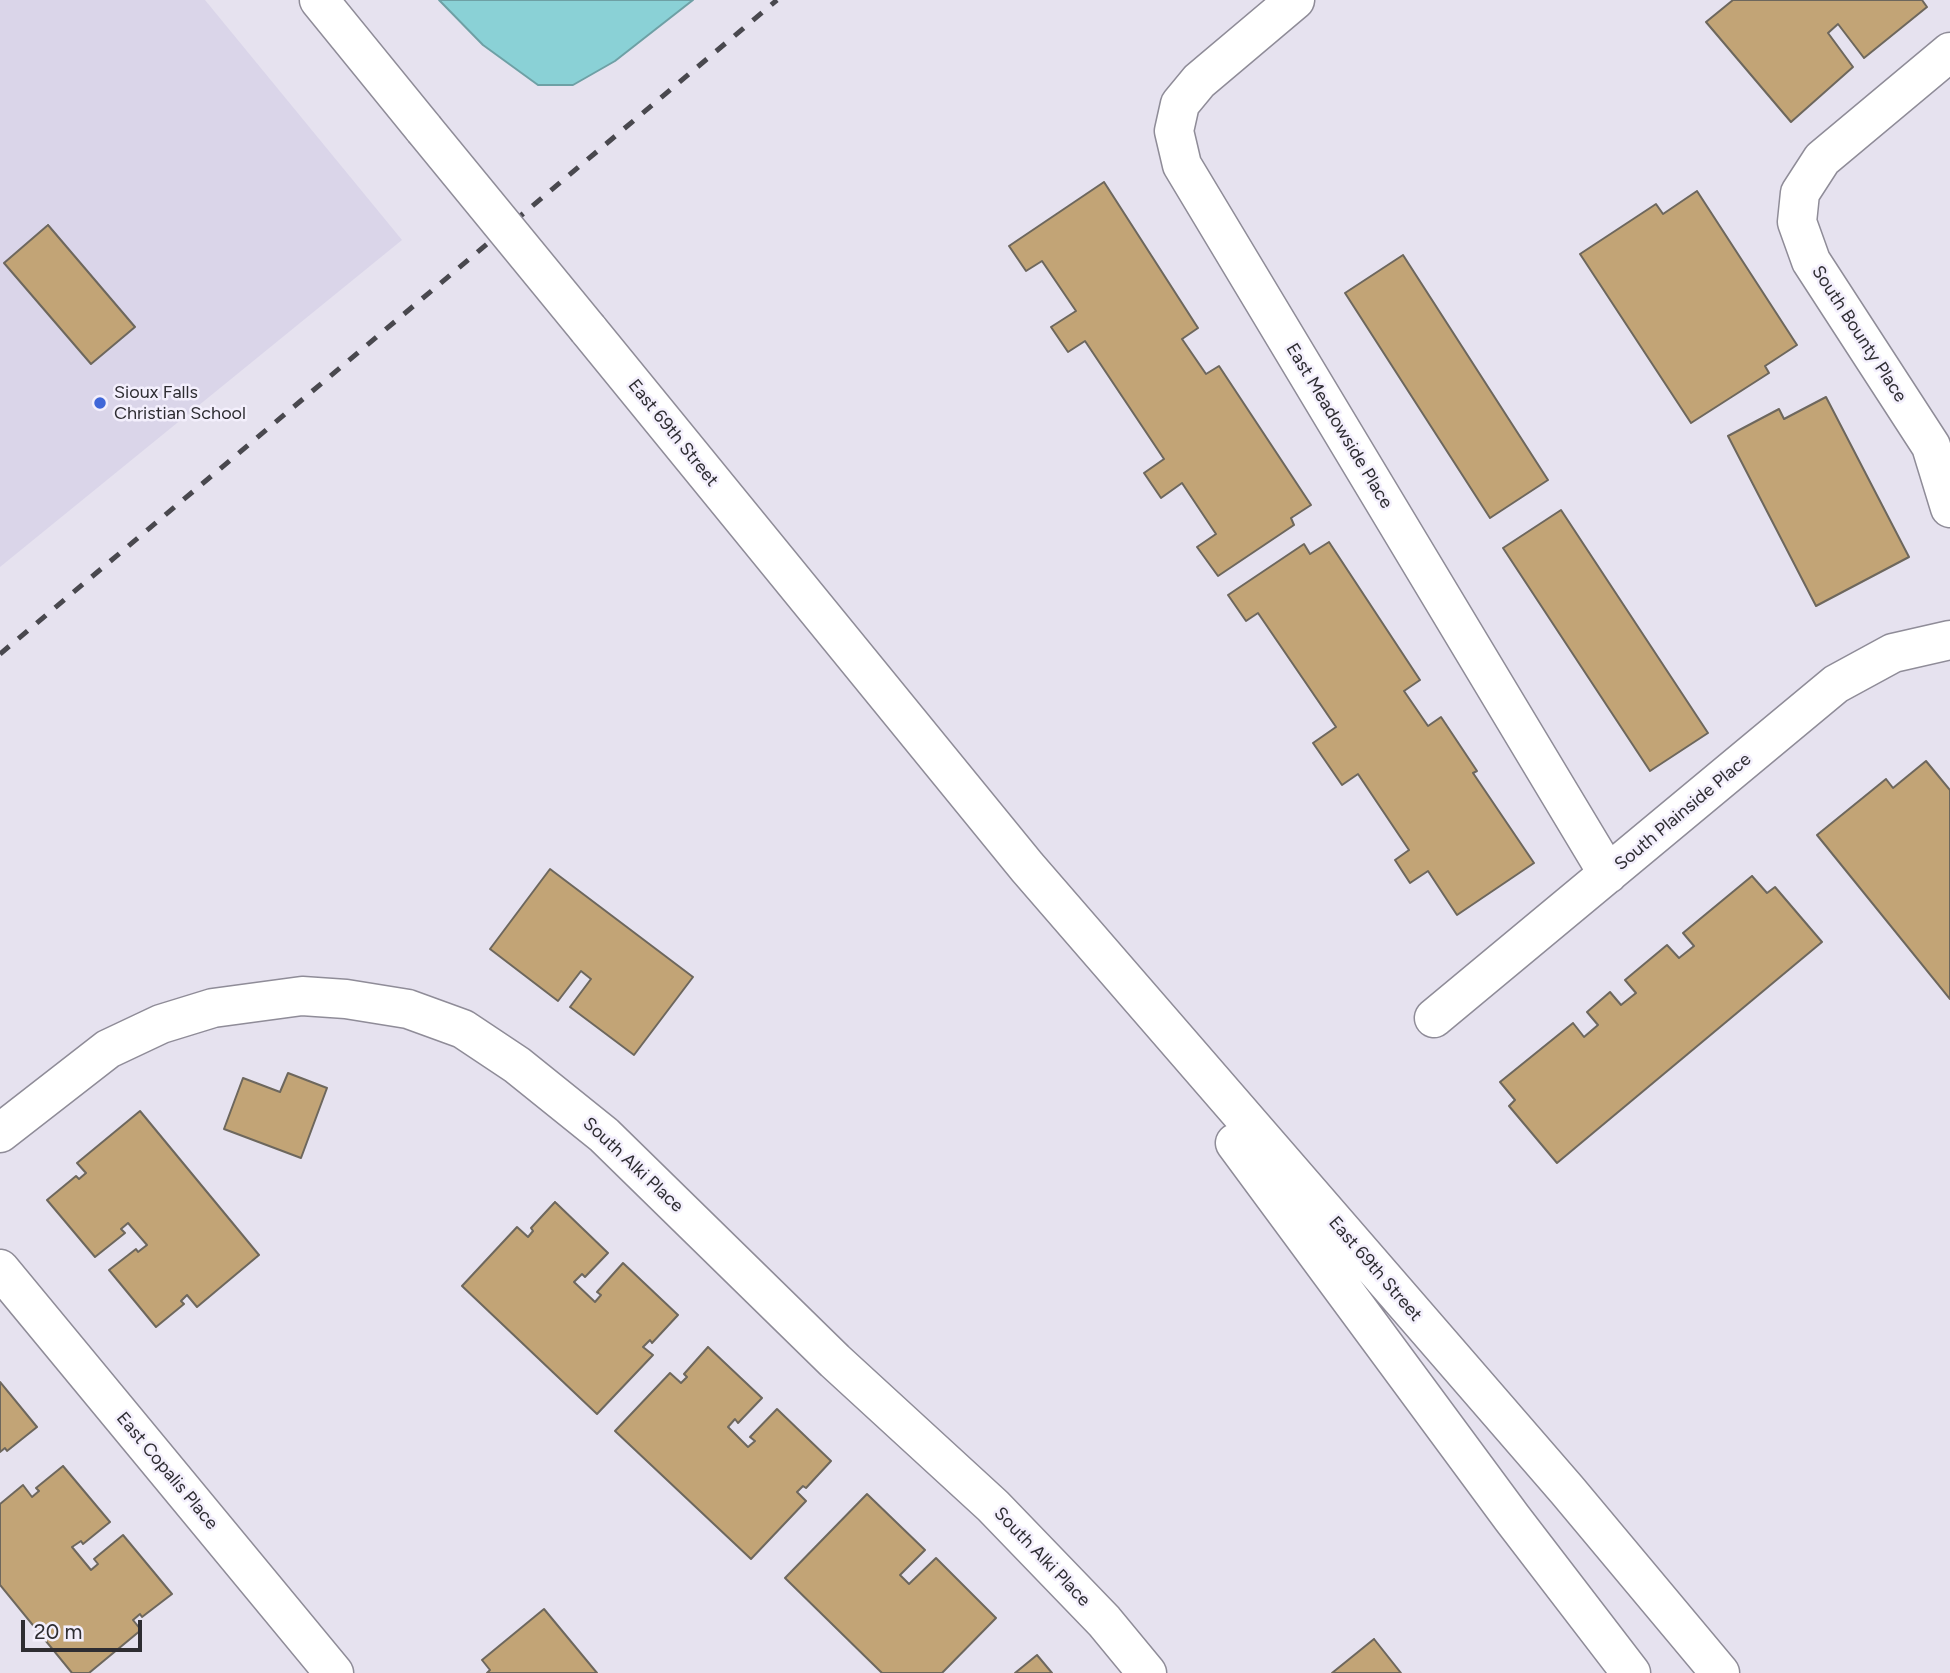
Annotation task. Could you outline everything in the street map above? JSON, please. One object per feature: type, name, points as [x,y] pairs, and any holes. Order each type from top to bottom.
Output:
[{"type":"street","name":"East 69th Street","points":[[319,0],[1027,867],[1567,1490],[1720,1673]]},
{"type":"street","name":"East Meadowside Place","points":[[1295,0],[1199,81],[1180,104],[1174,131],[1182,165],[1608,874]]},
{"type":"street","name":"South Bounty Place","points":[[1950,52],[1822,159],[1800,193],[1797,222],[1811,261],[1931,446],[1950,508]]},
{"type":"street","name":"South Plainside Place","points":[[1434,1018],[1836,684],[1893,653],[1950,640]]},
{"type":"street","name":"East 69th Street","points":[[1027,867],[1512,1518],[1631,1673]]},
{"type":"street","name":"South Alki Place","points":[[0,1133],[108,1049],[161,1024],[213,1008],[302,996],[346,999],[408,1009],[463,1028],[517,1065],[604,1135],[835,1361],[993,1506],[1104,1621],[1147,1673]]},
{"type":"street","name":"East Copalis Place","points":[[0,1269],[334,1673]]},
{"type":"shaded area","name":"Sioux Falls Christian School","points":[[0,0],[205,0],[402,240],[0,567]]},
{"type":"water","points":[[439,0],[693,0],[615,61],[573,85],[538,85],[483,45]]},
{"type":"building","points":[[1733,0],[1922,0],[1927,7],[1864,58],[1838,24],[1828,33],[1853,67],[1791,122],[1706,22]]},
{"type":"building","points":[[1104,182],[1198,328],[1182,339],[1206,374],[1219,366],[1311,505],[1291,518],[1294,525],[1218,576],[1197,547],[1216,534],[1182,483],[1161,498],[1144,473],[1164,459],[1085,341],[1068,352],[1051,327],[1076,311],[1042,261],[1026,271],[1009,246]]},
{"type":"building","points":[[1697,191],[1797,345],[1765,366],[1769,373],[1691,423],[1580,254],[1656,204],[1663,214]]},
{"type":"building","points":[[48,225],[135,327],[91,364],[4,263]]},
{"type":"building","points":[[1403,255],[1548,480],[1490,518],[1345,293]]},
{"type":"building","points":[[1826,397],[1909,557],[1816,606],[1728,436],[1779,409],[1784,419]]},
{"type":"building","points":[[1561,510],[1708,733],[1650,771],[1503,548]]},
{"type":"building","points":[[1329,542],[1420,680],[1404,691],[1428,726],[1441,717],[1477,771],[1473,773],[1534,863],[1457,915],[1428,871],[1410,883],[1395,860],[1409,850],[1358,774],[1342,785],[1313,743],[1336,727],[1258,613],[1246,621],[1228,595],[1304,544],[1310,554]]},
{"type":"building","points":[[1926,761],[1950,790],[1950,999],[1817,835],[1886,779],[1893,788]]},
{"type":"building","points":[[550,869],[693,977],[634,1055],[570,1007],[591,979],[581,971],[558,1001],[490,949]]},
{"type":"building","points":[[1752,876],[1767,893],[1775,887],[1822,942],[1557,1163],[1509,1106],[1515,1100],[1500,1082],[1573,1023],[1584,1037],[1598,1025],[1587,1012],[1610,992],[1621,1005],[1636,993],[1625,980],[1667,945],[1679,958],[1694,946],[1683,933]]},
{"type":"building","points":[[288,1073],[327,1088],[301,1158],[224,1129],[243,1078],[280,1092]]},
{"type":"building","points":[[140,1111],[259,1255],[197,1307],[187,1295],[181,1301],[184,1304],[156,1327],[109,1270],[136,1249],[138,1252],[147,1245],[128,1223],[121,1229],[125,1233],[95,1257],[47,1200],[76,1176],[79,1179],[86,1173],[77,1163]]},
{"type":"building","points":[[555,1202],[608,1253],[585,1277],[582,1274],[574,1282],[595,1302],[601,1295],[597,1292],[623,1263],[678,1315],[652,1343],[650,1340],[643,1347],[653,1355],[597,1414],[462,1286],[517,1227],[528,1237],[533,1231],[531,1228]]},
{"type":"building","points":[[708,1347],[762,1398],[738,1423],[735,1419],[728,1427],[748,1447],[755,1441],[750,1437],[777,1409],[831,1461],[806,1488],[803,1486],[797,1492],[806,1501],[751,1559],[615,1431],[670,1373],[681,1383],[687,1377],[684,1374]]},
{"type":"building","points":[[0,1382],[37,1427],[7,1451],[5,1448],[0,1452]]},
{"type":"building","points":[[63,1466],[110,1522],[83,1544],[81,1541],[72,1547],[91,1570],[98,1564],[94,1559],[123,1535],[172,1594],[142,1617],[140,1614],[133,1620],[141,1630],[89,1673],[72,1673],[0,1585],[0,1504],[23,1485],[32,1497],[39,1491],[36,1488]]},
{"type":"building","points":[[867,1494],[925,1550],[900,1575],[909,1584],[936,1558],[996,1618],[942,1673],[882,1673],[785,1578]]},
{"type":"building","points":[[544,1609],[597,1673],[487,1673],[490,1670],[482,1660]]},
{"type":"building","points":[[1374,1639],[1401,1673],[1332,1673]]},
{"type":"building","points":[[1037,1655],[1052,1673],[1015,1673]]},
{"type":"railway","points":[[0,654],[777,0]]},
{"type":"place","name":"Sioux Falls Christian School","points":[[100,403]]}]
